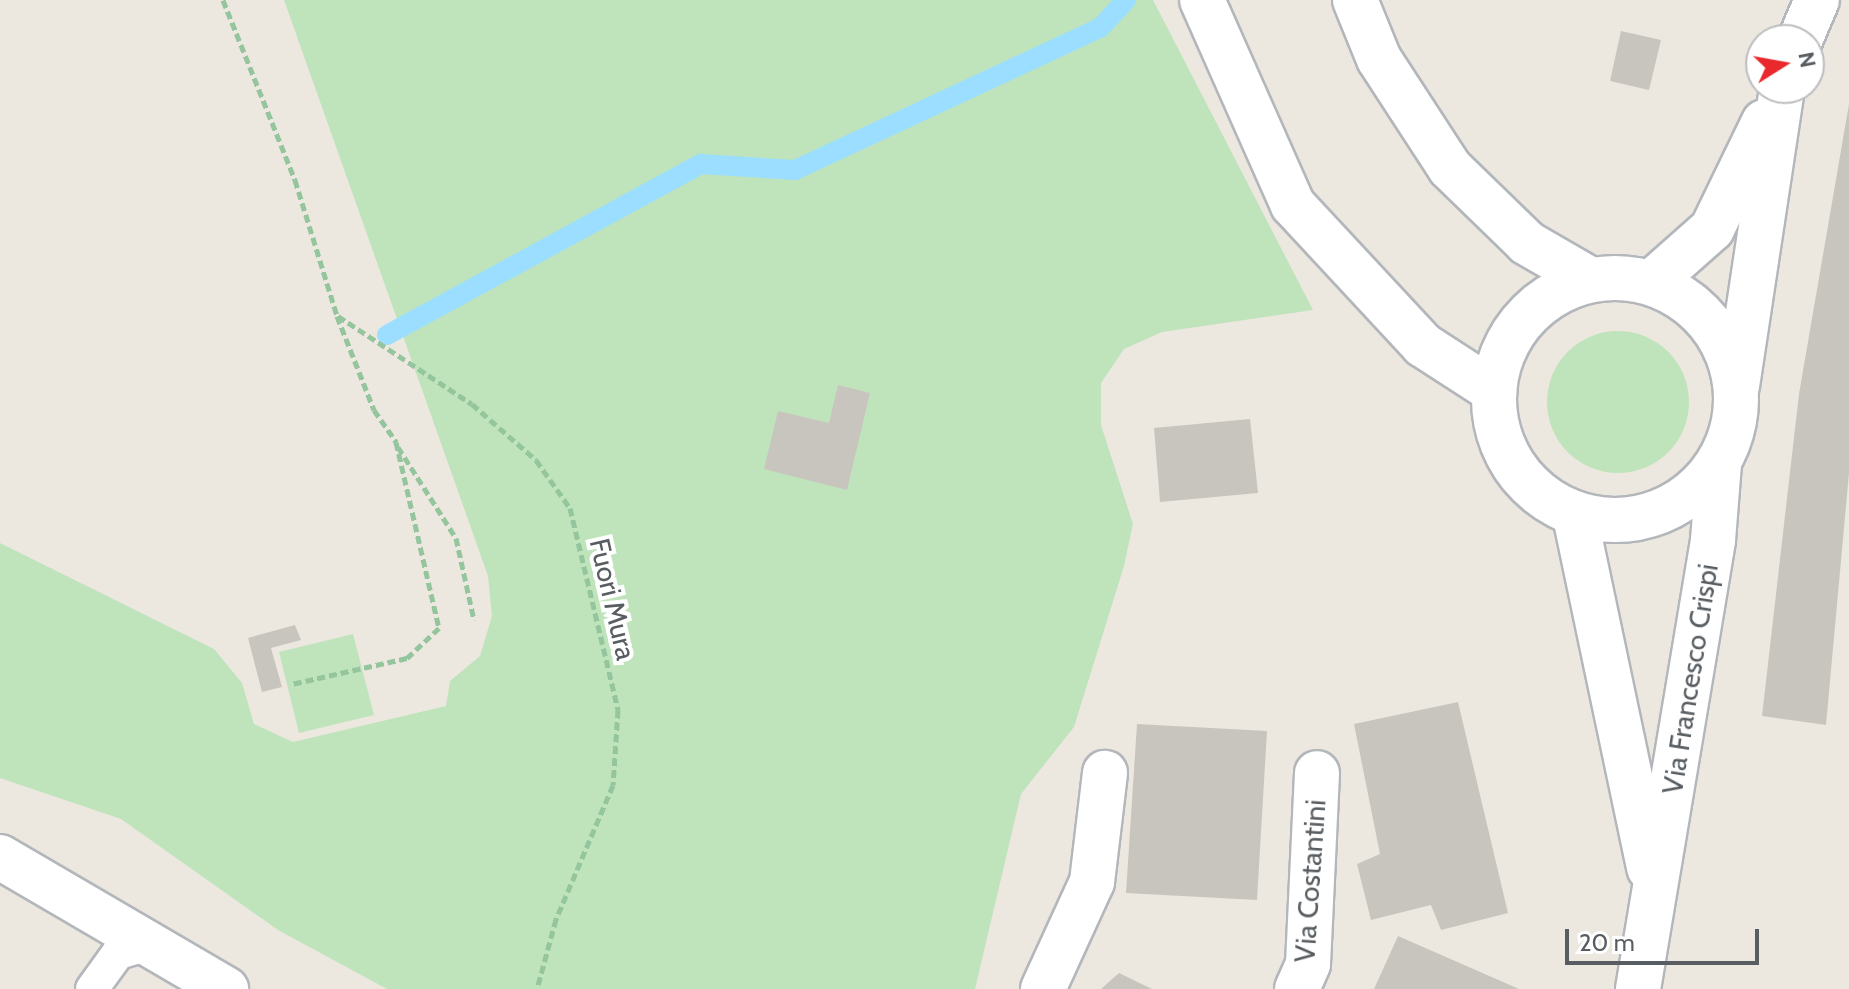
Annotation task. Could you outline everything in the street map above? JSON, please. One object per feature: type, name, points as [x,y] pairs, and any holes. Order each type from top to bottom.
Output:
[{"type":"street","points":[[1202,0],[1293,205],[1423,345],[1494,391]]},
{"type":"street","points":[[1355,0],[1379,59],[1450,168],[1527,243],[1591,280],[1652,282],[1710,322],[1737,386]]},
{"type":"street","points":[[1807,24],[1817,0]]},
{"type":"street","points":[[1652,282],[1712,229],[1773,104]]},
{"type":"street","points":[[1591,280],[1524,318],[1509,340],[1494,391],[1508,456],[1528,484],[1575,516],[1624,521],[1661,512],[1694,493],[1719,464],[1735,427],[1737,386],[1779,104]]},
{"type":"street","name":"Via Francesco Crispi","points":[[1638,989],[1719,464]]},
{"type":"street","name":"Via Francesco Crispi","points":[[1575,516],[1655,894]]},
{"type":"street","points":[[1043,989],[1092,882],[1105,773]]},
{"type":"street","name":"Via Costantini","points":[[1297,989],[1308,964],[1317,773]]},
{"type":"street","points":[[0,857],[226,989]]},
{"type":"lane","points":[[92,989],[118,953],[149,944]]},
{"type":"path","points":[[223,0],[295,180],[337,316],[374,410],[456,538],[474,620]]},
{"type":"path","name":"Fuori Mura","points":[[337,316],[472,404],[536,460],[570,508],[617,725],[613,785],[556,919],[537,989]]},
{"type":"path","points":[[292,684],[407,658],[439,628],[396,442]]},
{"type":"green space","points":[[284,0],[1153,0],[1313,310],[1162,332],[1124,349],[1101,383],[1101,425],[1133,524],[1124,566],[1074,727],[1021,794],[975,989],[387,989],[278,930],[121,819],[0,778],[0,543],[214,649],[242,683],[254,724],[293,742],[446,706],[450,681],[480,656],[492,616],[488,576]]},
{"type":"green space","points":[[1618,331],[1645,337],[1668,352],[1683,375],[1689,402],[1683,429],[1668,452],[1645,467],[1618,473],[1591,467],[1568,452],[1553,429],[1547,402],[1553,375],[1568,352],[1591,337]]},
{"type":"green space","points":[[353,634],[374,715],[299,733],[279,652]]},
{"type":"building","points":[[1621,31],[1661,40],[1649,90],[1610,81]]},
{"type":"building","points":[[1849,104],[1849,473],[1826,725],[1762,716],[1799,394]]},
{"type":"building","points":[[838,385],[870,393],[847,490],[764,469],[778,411],[829,423]]},
{"type":"building","points":[[1250,419],[1258,493],[1160,502],[1154,428]]},
{"type":"building","points":[[295,625],[301,640],[271,648],[282,687],[262,692],[248,638]]},
{"type":"building","points":[[1458,702],[1508,913],[1441,930],[1431,905],[1371,920],[1357,864],[1380,854],[1354,724]]},
{"type":"building","points":[[1137,724],[1267,731],[1257,900],[1126,893]]},
{"type":"building","points":[[1398,936],[1519,989],[1374,989]]},
{"type":"building","points":[[1119,973],[1152,989],[1101,989]]},
{"type":"waterway","points":[[387,335],[701,164],[795,170],[1100,28],[1126,0]]}]
